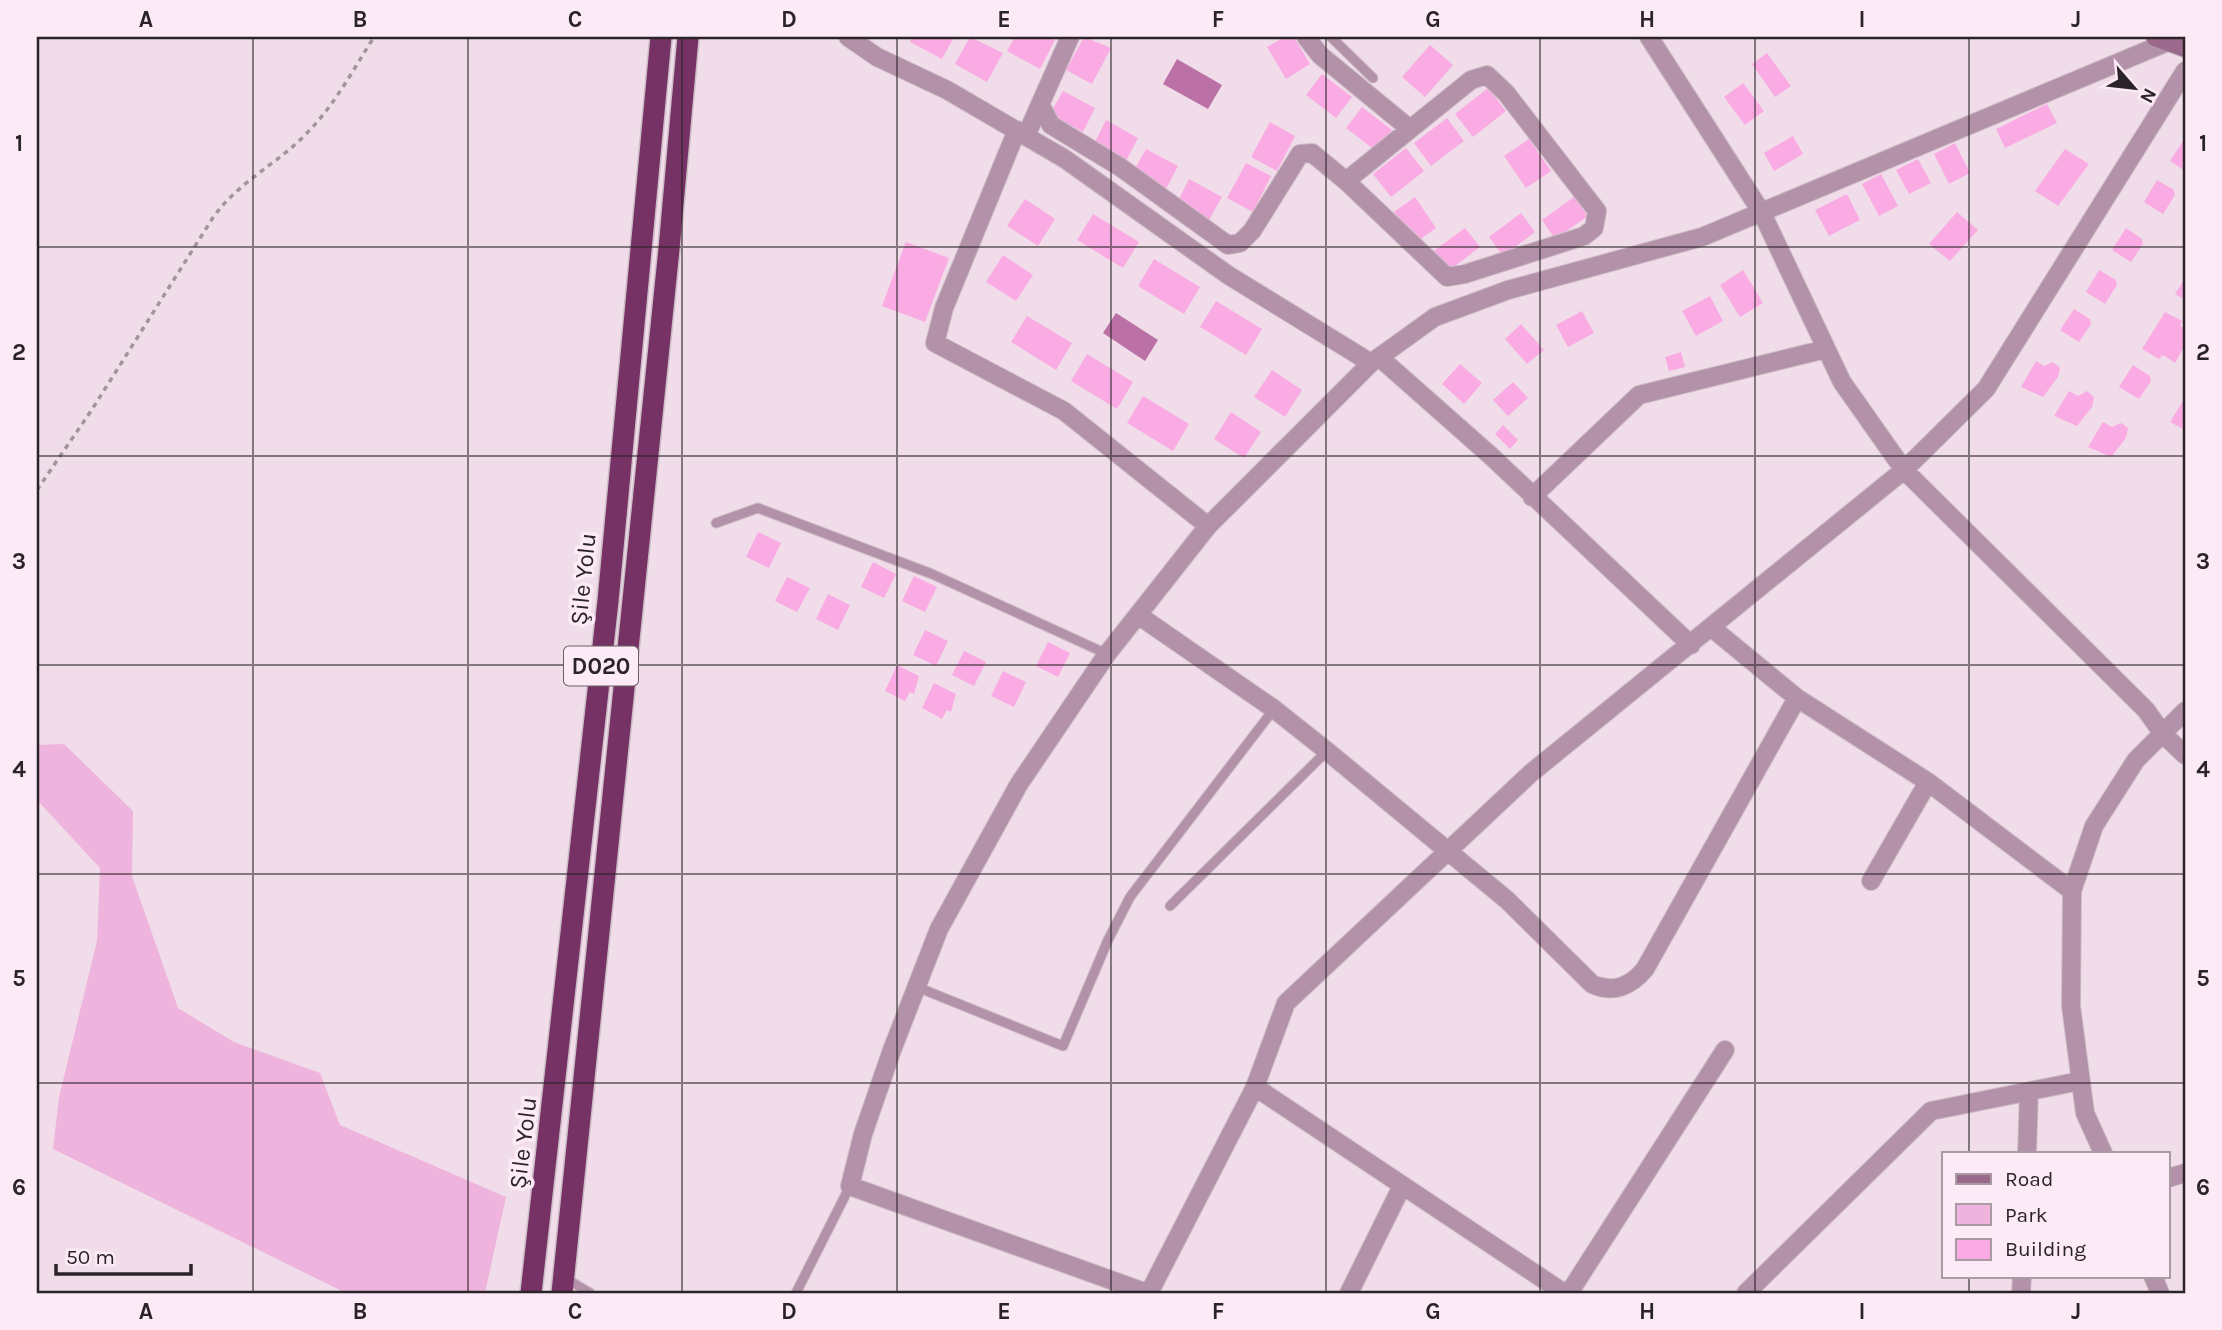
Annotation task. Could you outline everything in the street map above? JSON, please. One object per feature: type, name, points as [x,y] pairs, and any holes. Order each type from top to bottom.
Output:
[{"type":"highway","name":"Şile Yolu","points":[[531,1293],[608,601],[661,37]]},
{"type":"highway","name":"Şile Yolu","points":[[563,1285],[617,732],[669,249],[688,37]]},
{"type":"street","points":[[848,37],[877,57],[947,90],[1065,159],[1228,275],[1375,360],[1491,456],[1691,645]]},
{"type":"street","points":[[1070,37],[1040,104],[1021,133],[944,308],[935,343],[1064,411],[1208,526]]},
{"type":"street","points":[[1306,37],[1320,55],[1410,130]]},
{"type":"street","points":[[1649,37],[1762,213],[1842,382],[1904,470],[2146,709],[2163,734],[2185,755]]},
{"type":"street","points":[[2185,48],[2160,40],[1702,237],[1508,290],[1435,317],[1375,360],[1208,526],[1107,654],[1019,784],[939,929],[863,1134],[850,1186],[1148,1293],[1255,1087],[1286,1003],[1531,773],[1904,470],[1986,389],[2185,71]]},
{"type":"street","points":[[1040,104],[1051,125],[1120,167],[1228,245],[1240,243],[1252,230],[1300,155],[1312,153],[1346,181],[1447,277],[1465,274],[1584,236],[1594,228],[1597,211],[1506,93],[1487,75],[1471,80],[1346,181]]},
{"type":"street","points":[[1532,497],[1639,395],[1826,349]]},
{"type":"street","points":[[1138,615],[1274,709],[1507,900],[1592,984],[1611,989],[1630,984],[1645,969],[1797,698]]},
{"type":"street","points":[[1712,628],[1797,698],[1928,782],[2072,891]]},
{"type":"street","points":[[2103,1152],[2085,1113],[2071,1006],[2072,891],[2094,826],[2136,761],[2185,711]]},
{"type":"street","points":[[1871,881],[1928,782]]},
{"type":"street","points":[[1255,1087],[1566,1293],[1725,1050]]},
{"type":"street","points":[[1745,1293],[1931,1111],[2080,1081]]},
{"type":"street","points":[[2026,1152],[2029,1091]]},
{"type":"street","points":[[1349,1293],[1402,1186]]},
{"type":"lane","points":[[1331,37],[1373,78]]},
{"type":"lane","points":[[716,523],[758,508],[932,574],[1107,654]]},
{"type":"lane","points":[[917,987],[1063,1046],[1108,940],[1130,897],[1274,709]]},
{"type":"lane","points":[[1170,906],[1327,751]]},
{"type":"lane","points":[[796,1293],[850,1186]]},
{"type":"lane","points":[[563,1285],[590,1293]]},
{"type":"path","points":[[37,490],[91,411],[220,208],[248,179],[308,133],[330,105],[374,37]]},
{"type":"green space","points":[[64,744],[133,811],[132,876],[178,1008],[234,1042],[320,1073],[340,1125],[506,1197],[485,1293],[346,1293],[53,1149],[59,1097],[97,941],[100,868],[37,800],[37,745]]},
{"type":"shaded area","points":[[1177,59],[1222,85],[1208,109],[1163,84]]},
{"type":"shaded area","points":[[1116,313],[1158,340],[1145,361],[1103,333]]},
{"type":"building","points":[[912,37],[954,37],[942,59],[910,42]]},
{"type":"building","points":[[970,37],[1003,53],[987,82],[955,64]]},
{"type":"building","points":[[1015,37],[1048,37],[1055,40],[1040,69],[1007,51]]},
{"type":"building","points":[[1084,37],[1111,48],[1092,84],[1066,70]]},
{"type":"building","points":[[1285,37],[1294,37],[1310,64],[1286,79],[1267,47]]},
{"type":"building","points":[[1430,45],[1453,65],[1425,97],[1402,77]]},
{"type":"building","points":[[1767,53],[1791,86],[1775,97],[1752,64]]},
{"type":"building","points":[[1322,74],[1352,97],[1336,118],[1306,95]]},
{"type":"building","points":[[1743,83],[1764,111],[1745,125],[1724,97]]},
{"type":"building","points":[[1488,88],[1506,111],[1473,137],[1455,114]]},
{"type":"building","points":[[1063,91],[1095,108],[1083,132],[1050,114]]},
{"type":"building","points":[[2047,104],[2057,123],[2005,148],[1996,129]]},
{"type":"building","points":[[1362,107],[1392,130],[1376,151],[1346,128]]},
{"type":"building","points":[[1447,118],[1464,141],[1431,166],[1414,143]]},
{"type":"building","points":[[1106,120],[1138,138],[1126,161],[1094,144]]},
{"type":"building","points":[[1270,122],[1295,136],[1277,171],[1251,157]]},
{"type":"building","points":[[1793,136],[1803,154],[1774,171],[1764,153]]},
{"type":"building","points":[[2185,138],[2185,171],[2170,161]]},
{"type":"building","points":[[1529,139],[1551,171],[1526,188],[1504,156]]},
{"type":"building","points":[[1955,143],[1970,173],[1949,184],[1934,154]]},
{"type":"building","points":[[1406,148],[1424,171],[1391,197],[1373,174]]},
{"type":"building","points":[[1146,149],[1178,166],[1166,189],[1133,172]]},
{"type":"building","points":[[2065,149],[2089,164],[2058,206],[2035,191]]},
{"type":"building","points":[[1918,159],[1931,183],[1909,194],[1896,170]]},
{"type":"building","points":[[1246,163],[1271,176],[1253,212],[1227,198]]},
{"type":"building","points":[[1881,174],[1898,206],[1879,216],[1862,184]]},
{"type":"building","points":[[1189,179],[1222,197],[1209,220],[1177,203]]},
{"type":"building","points":[[2157,180],[2174,190],[2175,195],[2163,214],[2144,202]]},
{"type":"building","points":[[1847,194],[1860,220],[1829,236],[1815,210]]},
{"type":"building","points":[[1415,197],[1436,228],[1415,243],[1394,212]]},
{"type":"building","points":[[1574,197],[1588,216],[1555,239],[1542,220]]},
{"type":"building","points":[[1025,199],[1055,219],[1038,246],[1007,226]]},
{"type":"building","points":[[1957,212],[1978,230],[1950,261],[1929,244]]},
{"type":"building","points":[[1521,213],[1535,232],[1503,256],[1489,237]]},
{"type":"building","points":[[1093,214],[1139,242],[1123,268],[1077,240]]},
{"type":"building","points":[[1465,228],[1480,247],[1447,272],[1432,252]]},
{"type":"building","points":[[2126,228],[2142,239],[2143,244],[2131,262],[2112,250]]},
{"type":"building","points":[[906,242],[949,258],[925,322],[882,306]]},
{"type":"building","points":[[1003,255],[1033,275],[1016,301],[986,282]]},
{"type":"building","points":[[1154,259],[1200,287],[1184,314],[1138,286]]},
{"type":"building","points":[[1743,270],[1763,303],[1740,317],[1720,285]]},
{"type":"building","points":[[2099,270],[2116,280],[2117,285],[2105,304],[2086,292]]},
{"type":"building","points":[[2185,278],[2185,300],[2175,294]]},
{"type":"building","points":[[1710,296],[1723,321],[1696,336],[1682,311]]},
{"type":"building","points":[[1216,301],[1262,329],[1246,355],[1200,327]]},
{"type":"building","points":[[2074,309],[2090,319],[2091,324],[2079,342],[2060,330]]},
{"type":"building","points":[[1582,311],[1594,333],[1568,347],[1556,325]]},
{"type":"building","points":[[2165,312],[2182,321],[2180,326],[2185,328],[2185,345],[2175,363],[2163,355],[2159,359],[2142,349]]},
{"type":"building","points":[[1027,316],[1072,343],[1056,370],[1011,342]]},
{"type":"building","points":[[1521,324],[1544,350],[1527,364],[1505,339]]},
{"type":"building","points":[[1681,352],[1685,367],[1669,371],[1665,357]]},
{"type":"building","points":[[1087,354],[1133,382],[1117,409],[1071,381]]},
{"type":"building","points":[[2036,361],[2044,366],[2053,362],[2060,368],[2058,377],[2043,397],[2021,387]]},
{"type":"building","points":[[1460,364],[1482,383],[1464,404],[1442,384]]},
{"type":"building","points":[[2133,365],[2150,376],[2151,381],[2139,399],[2119,387]]},
{"type":"building","points":[[1272,370],[1302,390],[1285,417],[1254,397]]},
{"type":"building","points":[[1513,382],[1528,398],[1508,416],[1493,400]]},
{"type":"building","points":[[2069,391],[2078,396],[2087,391],[2094,397],[2092,407],[2077,426],[2054,416]]},
{"type":"building","points":[[1143,396],[1189,424],[1173,451],[1127,423]]},
{"type":"building","points":[[2183,401],[2185,403],[2185,430],[2170,422]]},
{"type":"building","points":[[1231,412],[1261,432],[1244,458],[1214,439]]},
{"type":"building","points":[[2103,422],[2112,427],[2121,423],[2128,428],[2126,438],[2111,457],[2088,447]]},
{"type":"building","points":[[1503,425],[1518,440],[1510,449],[1495,434]]},
{"type":"building","points":[[758,532],[781,543],[769,568],[746,557]]},
{"type":"building","points":[[873,562],[896,574],[884,598],[861,587]]},
{"type":"building","points":[[914,576],[937,587],[925,612],[902,601]]},
{"type":"building","points":[[787,577],[810,588],[797,612],[775,601]]},
{"type":"building","points":[[828,594],[850,605],[838,630],[816,619]]},
{"type":"building","points":[[925,630],[948,641],[936,666],[913,655]]},
{"type":"building","points":[[1048,642],[1070,653],[1058,677],[1036,666]]},
{"type":"building","points":[[964,651],[986,662],[974,686],[952,675]]},
{"type":"building","points":[[897,665],[919,676],[914,694],[910,692],[905,701],[885,691]]},
{"type":"building","points":[[1003,671],[1026,682],[1014,707],[991,696]]},
{"type":"building","points":[[934,683],[956,694],[951,712],[947,710],[942,719],[922,708]]}]
